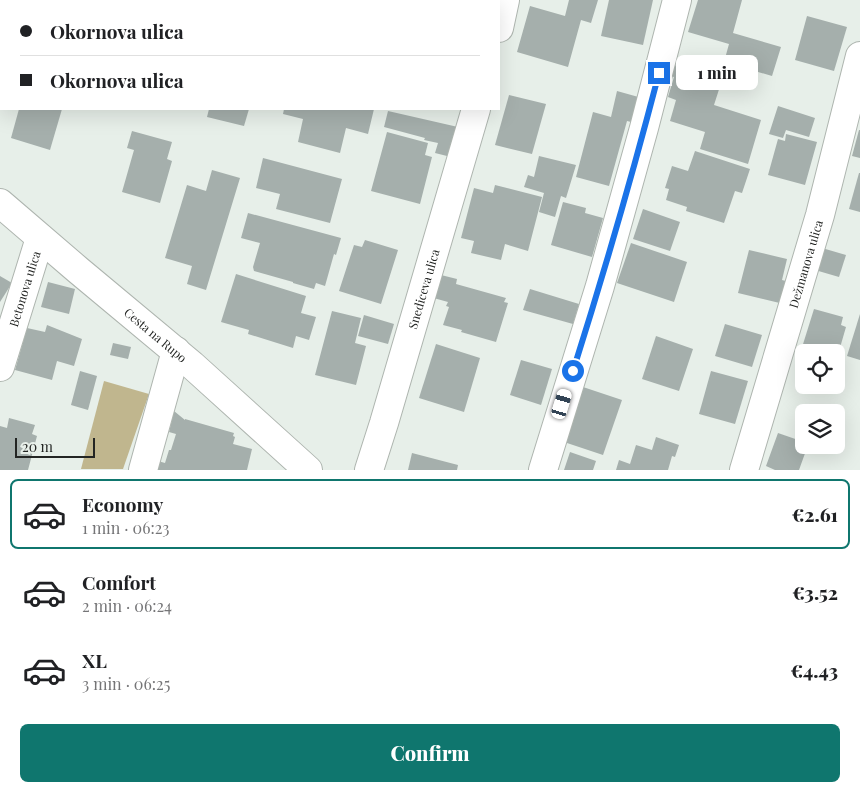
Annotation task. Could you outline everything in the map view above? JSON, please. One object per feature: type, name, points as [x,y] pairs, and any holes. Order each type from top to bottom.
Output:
[{"type":"street","points":[[500,23],[505,0]]},
{"type":"street","points":[[543,470],[600,286],[677,0]]},
{"type":"street","name":"Dežmanova ulica","points":[[744,470],[820,215],[860,56]]},
{"type":"street","name":"Snediceva ulica","points":[[369,470],[476,110]]},
{"type":"street","name":"Cesta na Rupo","points":[[0,203],[176,351],[308,470]]},
{"type":"street","name":"Betonova ulica","points":[[0,367],[40,238]]},
{"type":"street","points":[[142,470],[176,351]]},
{"type":"shaded area","points":[[104,381],[149,394],[123,469],[81,469]]},
{"type":"building","points":[[569,0],[598,0],[591,23],[581,20],[568,67],[517,52],[530,6],[565,16]]},
{"type":"building","points":[[609,0],[653,0],[643,45],[601,36]]},
{"type":"building","points":[[698,0],[742,0],[733,33],[781,47],[772,76],[724,62],[729,44],[688,32]]},
{"type":"building","points":[[807,16],[847,27],[834,71],[795,60]]},
{"type":"building","points":[[671,64],[722,80],[714,105],[761,120],[748,164],[700,149],[705,132],[670,121],[676,100],[668,97],[674,77],[667,75]]},
{"type":"building","points":[[617,91],[642,98],[635,123],[627,121],[609,186],[576,177],[593,112],[611,117]]},
{"type":"building","points":[[509,95],[546,104],[532,154],[495,145]]},
{"type":"building","points":[[778,106],[815,118],[809,137],[786,130],[783,138],[769,134]]},
{"type":"building","points":[[19,110],[62,110],[50,150],[11,138]]},
{"type":"building","points":[[209,110],[249,110],[244,126],[207,117]]},
{"type":"building","points":[[284,110],[374,110],[368,134],[346,128],[340,153],[298,142],[303,119],[283,114]]},
{"type":"building","points":[[388,111],[458,127],[451,157],[435,153],[438,143],[384,127]]},
{"type":"building","points":[[860,130],[860,158],[852,156]]},
{"type":"building","points":[[132,131],[172,142],[167,159],[172,161],[160,203],[122,192],[134,150],[127,148]]},
{"type":"building","points":[[387,132],[428,143],[425,155],[432,157],[420,204],[371,191]]},
{"type":"building","points":[[786,134],[817,142],[805,185],[768,175],[778,139],[785,141]]},
{"type":"building","points":[[695,151],[750,169],[742,193],[735,191],[724,223],[686,211],[687,207],[666,200],[669,189],[665,188],[672,166],[688,171]]},
{"type":"building","points":[[539,156],[576,165],[566,198],[561,196],[555,217],[539,212],[544,193],[524,187],[528,175],[534,177]]},
{"type":"building","points":[[263,158],[342,179],[330,223],[276,209],[280,194],[256,188]]},
{"type":"building","points":[[212,170],[240,178],[206,290],[187,284],[192,266],[165,258],[187,185],[206,191]]},
{"type":"building","points":[[860,173],[860,212],[849,209]]},
{"type":"building","points":[[495,185],[542,197],[528,251],[505,244],[501,260],[471,253],[474,241],[461,238],[474,188],[493,193]]},
{"type":"building","points":[[563,202],[586,208],[585,213],[603,218],[592,257],[551,245]]},
{"type":"building","points":[[643,209],[680,222],[670,251],[633,239]]},
{"type":"building","points":[[248,213],[341,238],[336,255],[334,254],[325,286],[316,283],[314,289],[254,271],[253,267],[260,243],[241,238]]},
{"type":"building","points":[[365,240],[398,250],[381,304],[339,291],[354,245],[362,247]]},
{"type":"building","points":[[631,243],[687,262],[674,302],[617,283]]},
{"type":"building","points":[[822,248],[846,255],[839,277],[815,270]]},
{"type":"building","points":[[749,250],[787,259],[782,280],[793,283],[788,305],[738,293]]},
{"type":"building","points":[[236,274],[306,296],[301,313],[316,317],[309,340],[296,336],[293,348],[248,334],[249,330],[221,322]]},
{"type":"building","points":[[437,274],[457,279],[456,284],[506,298],[504,302],[508,303],[496,342],[443,325],[449,307],[446,306],[448,302],[430,297]]},
{"type":"building","points":[[0,276],[12,283],[0,302]]},
{"type":"building","points":[[48,282],[75,289],[69,314],[41,307]]},
{"type":"building","points":[[530,289],[579,304],[573,324],[523,310]]},
{"type":"building","points":[[814,309],[843,317],[841,325],[846,327],[841,344],[803,344]]},
{"type":"building","points":[[332,311],[361,318],[355,343],[366,346],[356,385],[315,375]]},
{"type":"building","points":[[860,314],[860,360],[847,356]]},
{"type":"building","points":[[364,315],[394,324],[388,344],[358,336]]},
{"type":"building","points":[[725,324],[762,335],[752,367],[715,356]]},
{"type":"building","points":[[47,325],[82,339],[74,366],[57,361],[52,380],[15,370],[27,328],[45,332]]},
{"type":"building","points":[[656,336],[693,349],[679,391],[642,379]]},
{"type":"building","points":[[113,343],[131,347],[128,359],[110,355]]},
{"type":"building","points":[[436,344],[480,358],[464,412],[419,398]]},
{"type":"building","points":[[521,360],[552,369],[541,405],[510,395]]},
{"type":"building","points":[[80,371],[97,376],[88,410],[71,405]]},
{"type":"building","points":[[711,371],[748,381],[735,424],[699,414]]},
{"type":"building","points":[[583,387],[622,400],[603,455],[564,442]]},
{"type":"building","points":[[174,411],[185,420],[234,433],[233,444],[252,449],[247,470],[156,470],[158,461],[165,463],[176,434],[169,432]]},
{"type":"building","points":[[9,418],[35,425],[32,434],[37,436],[28,470],[0,470],[0,426],[7,428]]},
{"type":"building","points":[[778,433],[795,439],[795,454],[805,454],[799,470],[775,470],[766,466]]},
{"type":"building","points":[[656,437],[679,445],[675,457],[672,456],[668,470],[616,470],[619,460],[630,464],[636,445],[652,450]]},
{"type":"building","points":[[570,452],[596,461],[593,470],[564,470]]},
{"type":"building","points":[[412,453],[458,465],[457,470],[408,470]]},
{"type":"route","points":[[573,371],[600,286],[659,73]]}]
